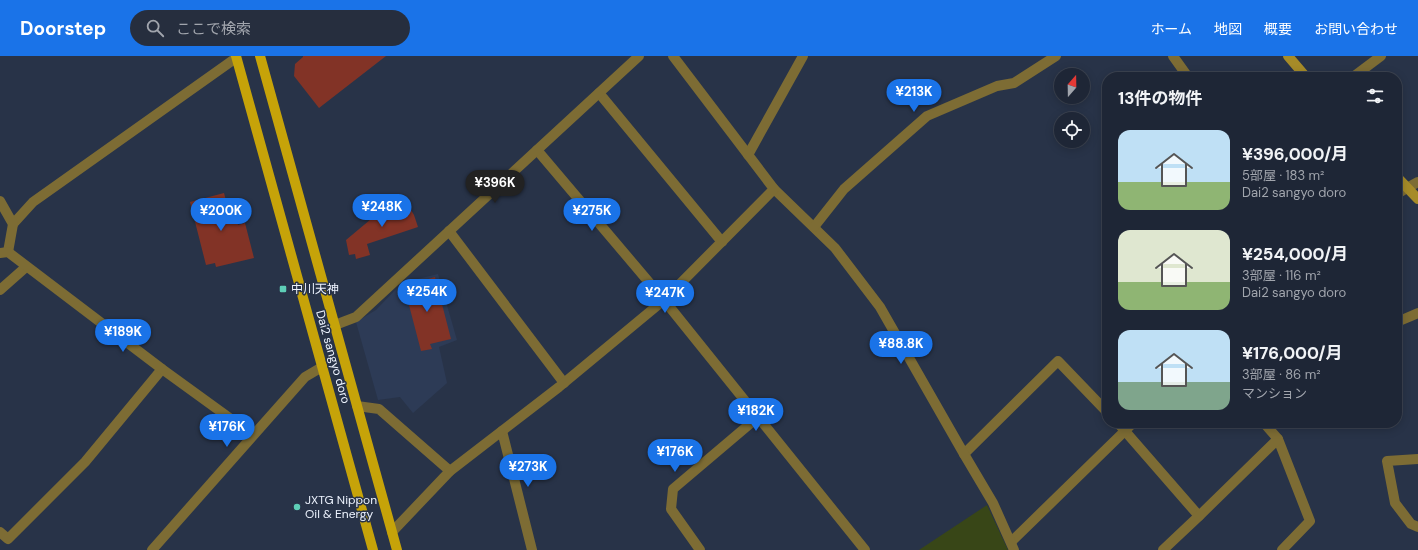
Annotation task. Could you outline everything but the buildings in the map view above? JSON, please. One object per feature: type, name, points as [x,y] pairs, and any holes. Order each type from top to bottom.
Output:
[{"type":"main road","name":"Dai2 sangyo doro","points":[[260,56],[397,550]]},
{"type":"main road","name":"Dai2 sangyo doro","points":[[236,57],[373,550]]},
{"type":"street","points":[[335,325],[356,317],[639,56]]},
{"type":"street","points":[[672,56],[774,189],[835,248],[880,307],[993,503],[1012,546],[1120,428]]},
{"type":"street","points":[[748,155],[803,56]]},
{"type":"street","points":[[814,227],[844,189],[927,116],[997,86],[1014,83],[1056,56]]},
{"type":"street","points":[[1173,56],[1184,72]]},
{"type":"street","points":[[1288,56],[1302,72]]},
{"type":"street","points":[[1360,72],[1381,56]]},
{"type":"street","points":[[236,57],[33,202],[13,224],[4,252],[253,435]]},
{"type":"street","points":[[599,93],[722,242]]},
{"type":"street","points":[[537,150],[664,300],[865,550]]},
{"type":"street","points":[[1402,182],[1418,199]]},
{"type":"street","points":[[1402,191],[1418,182]]},
{"type":"street","points":[[392,532],[450,470],[564,383],[664,300],[774,189]]},
{"type":"street","points":[[0,201],[13,224]]},
{"type":"street","points":[[449,231],[564,383]]},
{"type":"street","points":[[0,290],[26,267]]},
{"type":"street","points":[[1402,320],[1418,313]]},
{"type":"street","points":[[964,454],[1058,361],[1102,407]]},
{"type":"street","points":[[152,550],[305,377],[322,367]]},
{"type":"street","points":[[0,532],[8,539],[85,462],[162,369]]},
{"type":"street","points":[[357,406],[379,409],[450,470]]},
{"type":"street","points":[[700,550],[671,509],[673,489],[758,417]]},
{"type":"street","points":[[1122,428],[1199,516]]},
{"type":"street","points":[[1268,428],[1278,439],[1310,521],[1282,550]]},
{"type":"street","points":[[502,431],[532,550]]},
{"type":"street","points":[[1163,550],[1278,439]]},
{"type":"street","points":[[1418,459],[1387,461],[1395,503],[1411,524],[1418,527]]},
{"type":"shaded area","points":[[438,274],[457,340],[439,347],[447,383],[413,413],[400,397],[378,400],[356,322],[376,310],[402,283]]},
{"type":"green space","points":[[987,505],[1008,550],[919,550]]},
{"type":"place","name":"中川天神","points":[[283,289]]},
{"type":"place","name":"JXTG Nippon Oil & Energy","points":[[297,507]]}]
